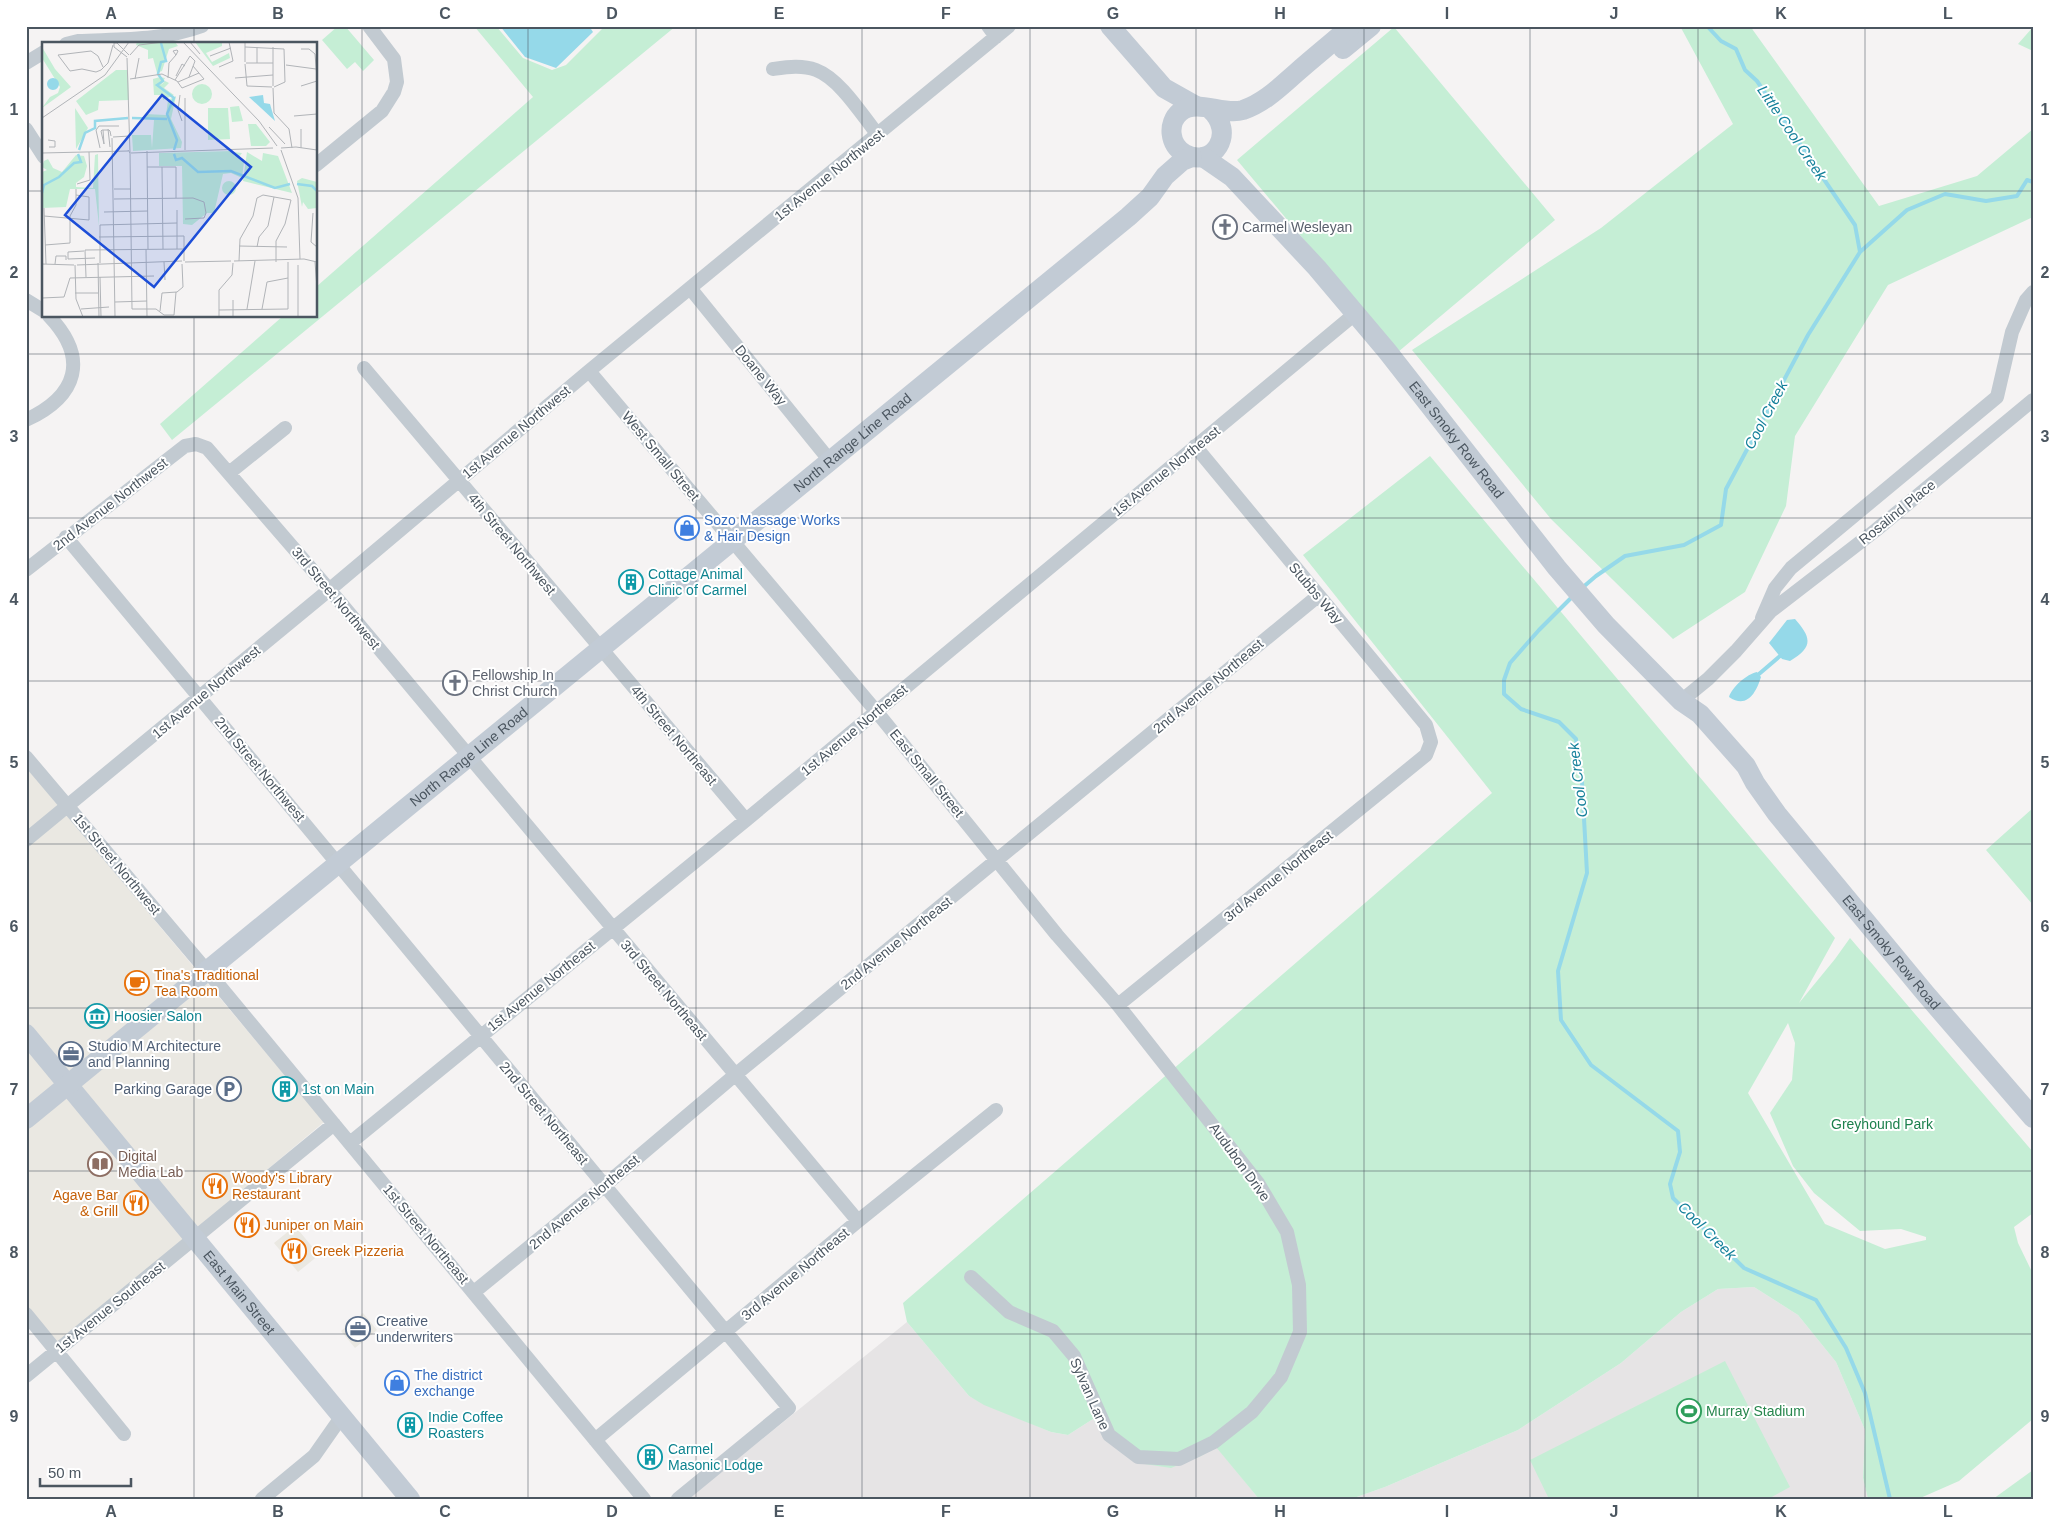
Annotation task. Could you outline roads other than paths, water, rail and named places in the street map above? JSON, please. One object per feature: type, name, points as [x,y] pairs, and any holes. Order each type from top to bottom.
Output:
[{"type":"main road","points":[[1110,26],[1164,88],[1203,107],[1219,118],[1221,139]]},
{"type":"main road","points":[[1173,132],[1175,118],[1184,109],[1203,107],[1232,112],[1251,107],[1268,96],[1351,26]]},
{"type":"main road","points":[[1164,88],[1173,132],[1180,151],[1197,157],[1215,149],[1232,126],[1266,111],[1370,26]]},
{"type":"main road","name":"North Range Line Road","points":[[1165,176],[1165,166],[1173,132]]},
{"type":"main road","name":"East Smoky Row Road","points":[[1221,139],[1232,177]]},
{"type":"main road","name":"East Smoky Row Road","points":[[1197,157],[1232,177],[1305,254],[1356,313],[1606,626],[1681,701],[1700,714],[1746,766],[1754,784],[1874,932],[2033,1118]]},
{"type":"main road","name":"North Range Line Road","points":[[26,1120],[1128,218],[1150,197],[1165,176],[1182,161],[1197,157]]},
{"type":"main road","name":"East Main Street","points":[[26,1034],[410,1499]]},
{"type":"street","points":[[72,42],[78,40],[159,38],[202,26]]},
{"type":"street","points":[[318,163],[382,111],[394,92],[397,82],[394,60],[369,26]]},
{"type":"street","name":"1st Avenue Northwest","points":[[26,840],[329,590],[589,371],[878,135],[992,32],[1009,26]]},
{"type":"street","points":[[26,63],[42,53]]},
{"type":"street","points":[[773,70],[794,67],[823,73],[839,87],[878,135]]},
{"type":"street","points":[[26,129],[42,155]]},
{"type":"street","name":"Doane Way","points":[[690,288],[832,462]]},
{"type":"street","name":"Rosalind Place","points":[[1760,623],[1775,588],[1791,568],[1996,397],[2012,332],[2026,300],[2033,292]]},
{"type":"street","points":[[26,300],[42,311]]},
{"type":"street","name":"1st Avenue Northeast","points":[[350,1143],[612,927],[746,820],[1356,313]]},
{"type":"street","points":[[26,420],[63,393],[72,379],[74,363],[71,348],[65,336],[52,319]]},
{"type":"street","name":"4th Street Northwest","points":[[364,368],[602,650]]},
{"type":"street","name":"West Small Street","points":[[589,371],[734,542]]},
{"type":"street","name":"Rosalind Place","points":[[1681,701],[1714,674],[1771,611],[1876,530],[2033,400]]},
{"type":"street","points":[[229,473],[285,428]]},
{"type":"street","name":"3rd Street Northwest","points":[[196,444],[207,448],[229,473],[470,758]]},
{"type":"street","name":"2nd Avenue Northwest","points":[[26,570],[185,446],[196,444]]},
{"type":"street","name":"Stubbs Way","points":[[1196,446],[1426,725],[1431,742]]},
{"type":"street","name":"2nd Street Northwest","points":[[66,538],[338,864]]},
{"type":"street","name":"East Small Street","points":[[734,542],[1118,1005]]},
{"type":"street","name":"2nd Avenue Northeast","points":[[474,1292],[1318,596]]},
{"type":"street","name":"4th Street Northeast","points":[[602,650],[746,820]]},
{"type":"street","name":"3rd Avenue Northeast","points":[[1118,1005],[1426,755],[1431,742]]},
{"type":"street","name":"1st Street Northwest","points":[[26,758],[207,971]]},
{"type":"street","name":"3rd Street Northeast","points":[[470,758],[858,1221]]},
{"type":"street","name":"2nd Street Northeast","points":[[338,864],[789,1408],[678,1499]]},
{"type":"street","name":"1st Street Northeast","points":[[207,971],[644,1499]]},
{"type":"street","name":"Audubon Drive","points":[[1118,1005],[1258,1183],[1287,1232],[1299,1285],[1300,1332],[1281,1377],[1252,1412],[1214,1442],[1179,1459],[1138,1457]]},
{"type":"street","name":"3rd Avenue Northeast","points":[[596,1440],[858,1221],[996,1110]]},
{"type":"street","points":[[195,1238],[334,1124]]},
{"type":"street","name":"1st Avenue Southeast","points":[[26,1376],[195,1238]]},
{"type":"street","name":"Sylvan Lane","points":[[971,1277],[1009,1312],[1053,1331],[1074,1356],[1108,1435],[1138,1457]]},
{"type":"street","points":[[26,1314],[124,1434]]},
{"type":"street","points":[[262,1499],[314,1456],[342,1416]]},
{"type":"water","points":[[500,26],[589,26],[593,32],[556,68],[525,57]]},
{"type":"water","points":[[1795,619],[1804,631],[1808,642],[1803,651],[1790,661],[1782,659],[1769,643],[1787,620]]},
{"type":"water","points":[[1757,672],[1761,677],[1750,698],[1741,701],[1729,697],[1733,689],[1740,682]]},
{"type":"waterway","name":"Little Cool Creek","points":[[1707,26],[1721,41],[1736,49],[1745,70],[1757,81],[1855,225],[1860,252]]},
{"type":"waterway","name":"Cool Creek","points":[[1582,588],[1625,556],[1684,545],[1721,525],[1726,489],[1808,335],[1860,252],[1907,210],[1945,194],[1986,201],[2017,196],[2027,180],[2033,182]]},
{"type":"waterway","name":"Cool Creek","points":[[1573,596],[1510,663],[1504,680],[1504,694],[1521,709],[1559,722],[1576,739],[1582,782],[1587,873],[1558,971],[1561,1020],[1591,1065],[1678,1131],[1680,1152],[1670,1184],[1673,1198],[1744,1268],[1816,1300],[1846,1348],[1865,1393],[1890,1499]]},
{"type":"waterway","points":[[1759,674],[1780,656]]},
{"type":"place","name":"Carmel Wesleyan","points":[[1225,227]]},
{"type":"place","name":"Sozo Massage Works & Hair Design","points":[[687,528]]},
{"type":"place","name":"Cottage Animal Clinic of Carmel","points":[[631,582]]},
{"type":"place","name":"Fellowship In Christ Church","points":[[455,683]]},
{"type":"place","name":"Tina's Traditional Tea Room","points":[[137,983]]},
{"type":"place","name":"Hoosier Salon","points":[[97,1016]]},
{"type":"place","name":"Studio M Architecture and Planning","points":[[71,1054]]},
{"type":"place","name":"Parking Garage","points":[[229,1089]]},
{"type":"place","name":"1st on Main","points":[[285,1089]]},
{"type":"place","name":"Digital Media Lab","points":[[100,1164]]},
{"type":"place","name":"Woody's Library Restaurant","points":[[215,1186]]},
{"type":"place","name":"Agave Bar & Grill","points":[[136,1203]]},
{"type":"place","name":"Juniper on Main","points":[[247,1225]]},
{"type":"place","name":"Greek Pizzeria","points":[[294,1251]]},
{"type":"place","name":"Creative underwriters","points":[[358,1329]]},
{"type":"place","name":"The district exchange","points":[[397,1383]]},
{"type":"place","name":"Murray Stadium","points":[[1689,1411]]},
{"type":"place","name":"Indie Coffee Roasters","points":[[410,1425]]},
{"type":"place","name":"Carmel Masonic Lodge","points":[[650,1457]]},
{"type":"park label","name":"Greyhound Park","points":[[1882,1124]]}]
